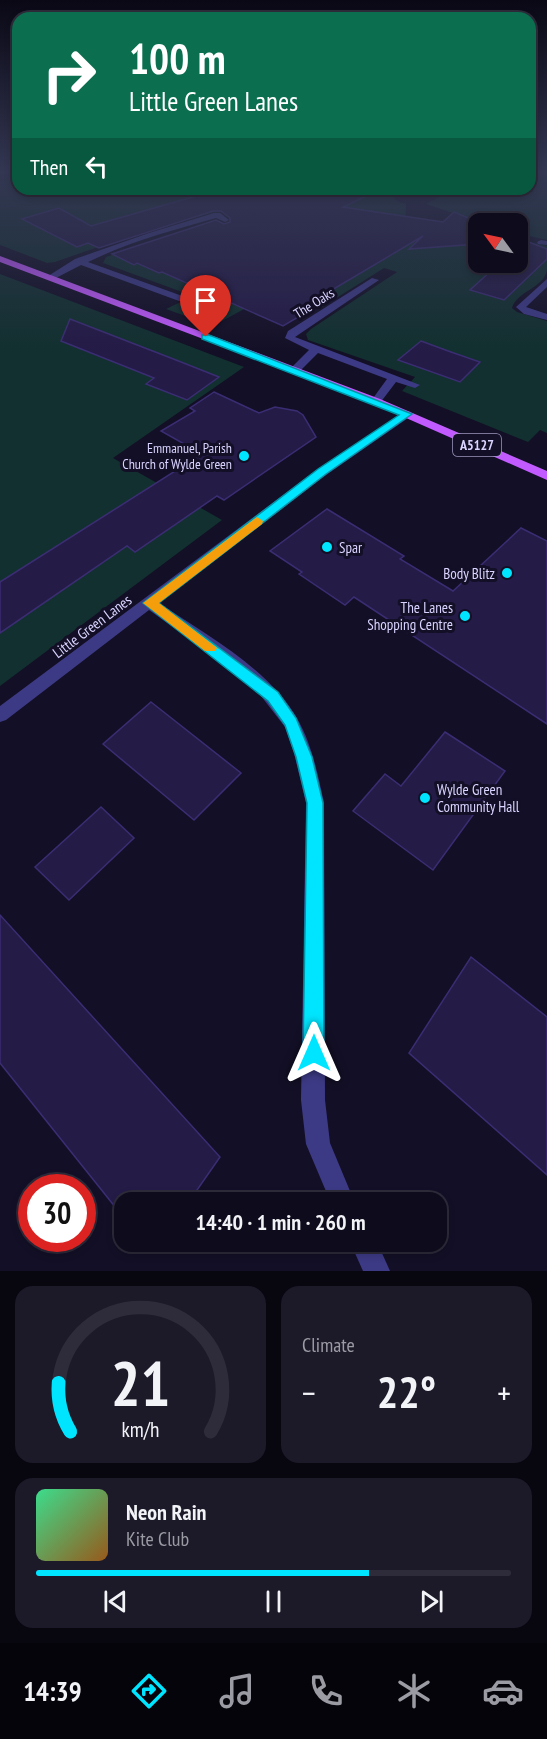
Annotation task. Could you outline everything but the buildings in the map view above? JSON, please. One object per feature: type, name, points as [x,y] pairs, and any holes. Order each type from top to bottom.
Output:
[{"type":"main road","name":"A5127","points":[[0,259],[376,401],[547,476]]},
{"type":"street","points":[[49,278],[78,261],[162,233]]},
{"type":"street","points":[[78,261],[182,299]]},
{"type":"street","name":"The Oaks","points":[[316,349],[290,338],[291,333],[375,280]]},
{"type":"street","points":[[547,282],[521,307],[528,312],[547,317]]},
{"type":"street","points":[[295,370],[316,349],[415,385]]},
{"type":"street","points":[[376,401],[394,377]]},
{"type":"street","name":"Little Green Lanes","points":[[0,716],[322,472],[407,414]]},
{"type":"street","points":[[149,603],[273,696],[291,722],[304,757],[315,803],[313,1100],[318,1144],[338,1192]]},
{"type":"street","points":[[368,1252],[377,1271]]},
{"type":"green space","points":[[0,233],[140,233],[55,262],[47,263],[0,245]]},
{"type":"green space","points":[[178,233],[404,233],[404,236],[413,236],[418,243],[468,237],[468,273],[528,273],[528,242],[547,246],[545,276],[519,297],[512,308],[517,312],[547,321],[547,433],[540,430],[528,442],[402,391],[415,377],[308,340],[306,334],[311,329],[397,272],[384,268],[319,309],[314,308],[316,306],[266,297],[213,326],[166,309],[193,296],[103,263],[106,257]]},
{"type":"green space","points":[[528,233],[547,233],[547,240],[528,236]]},
{"type":"green space","points":[[0,274],[244,367],[113,458],[222,520],[0,686]]},
{"type":"slow traffic","points":[[210,648],[149,603],[257,521]]},
{"type":"place","name":"Emmanuel, Parish Church of Wylde Green","points":[[244,456]]},
{"type":"place","name":"Spar","points":[[327,547]]},
{"type":"place","name":"Body Blitz","points":[[507,573]]},
{"type":"place","name":"The Lanes Shopping Centre","points":[[465,616]]},
{"type":"place","name":"Wylde Green Community Hall","points":[[425,798]]},
{"type":"route","points":[[206,337],[407,414],[322,472],[149,603],[273,696],[291,722],[304,757],[315,803],[314,1053]]}]
